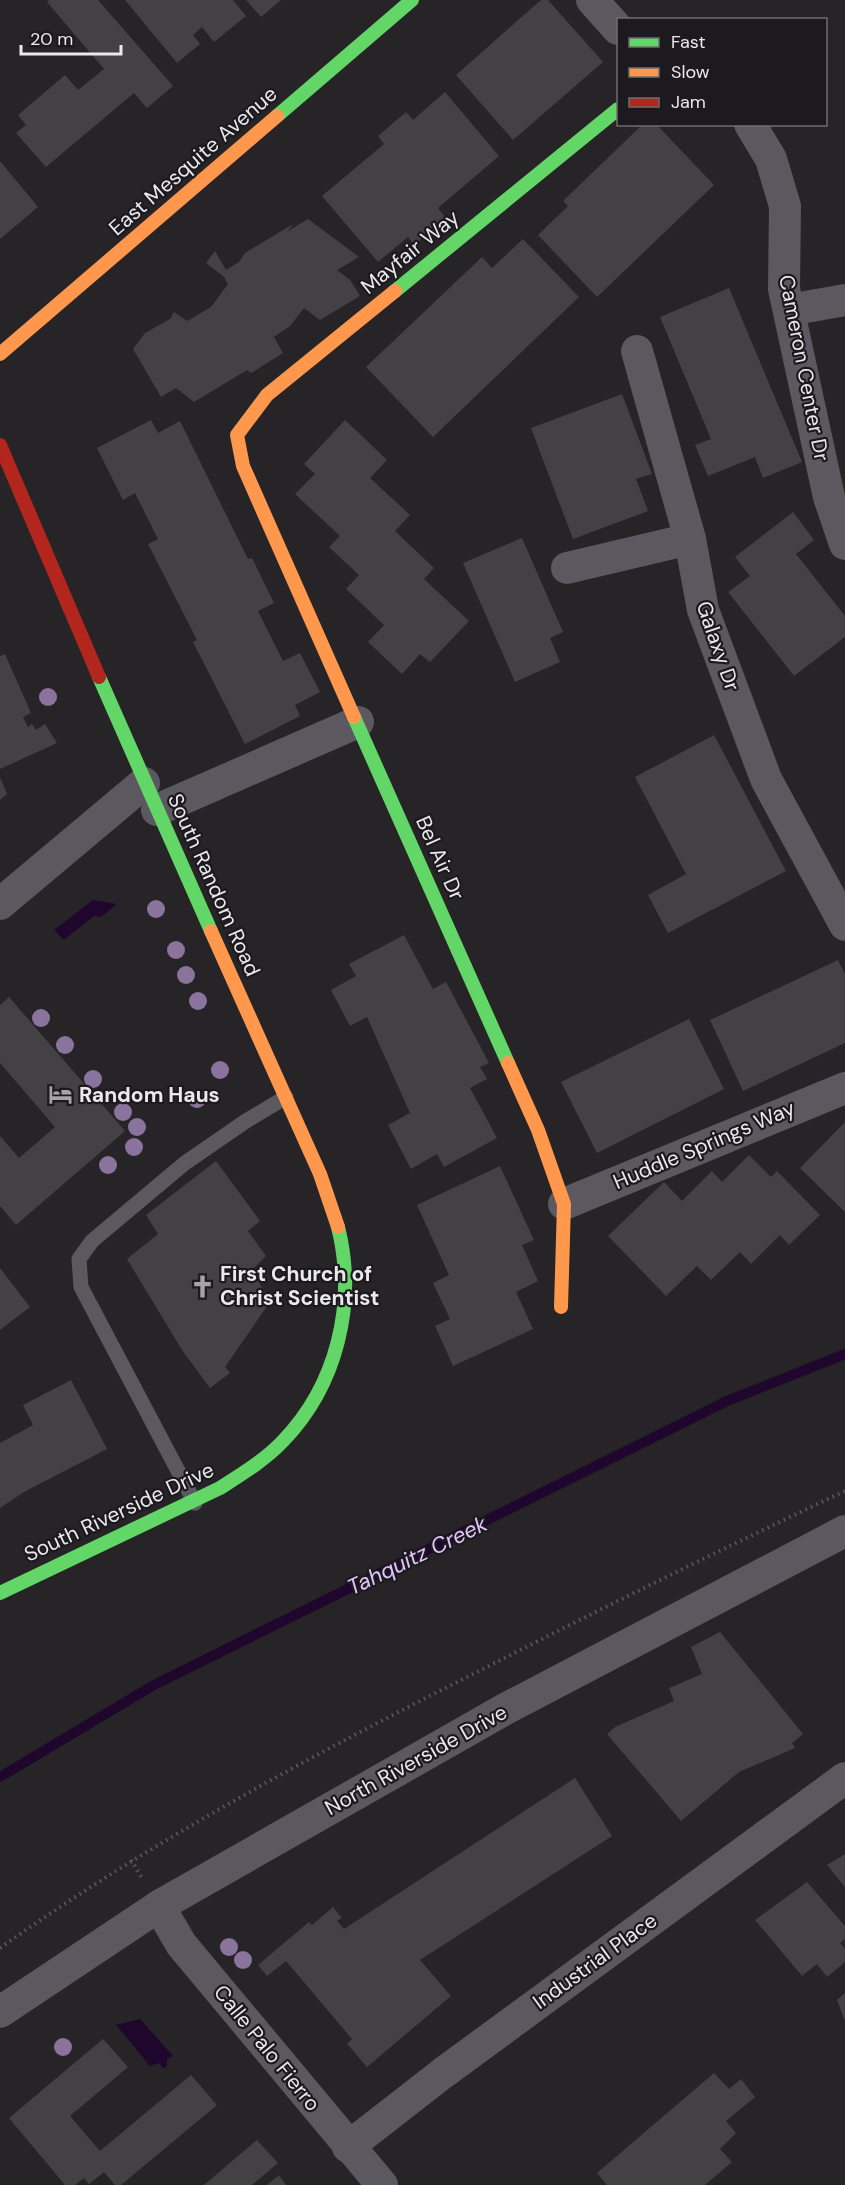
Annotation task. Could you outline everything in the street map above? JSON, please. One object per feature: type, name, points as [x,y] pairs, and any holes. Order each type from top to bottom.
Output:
[{"type":"street","name":"East Mesquite Avenue","points":[[0,354],[412,0]]},
{"type":"street","points":[[592,0],[617,28]]},
{"type":"street","name":"Mayfair Way","points":[[237,435],[267,395],[617,110]]},
{"type":"street","name":"Cameron Center Dr","points":[[751,126],[771,159],[785,206],[784,289],[829,497],[845,544]]},
{"type":"street","points":[[789,310],[845,300]]},
{"type":"street","name":"Galaxy Dr","points":[[637,351],[690,539],[703,610],[766,779],[839,900]]},
{"type":"street","name":"Bel Air Dr","points":[[237,435],[243,466],[538,1130],[564,1204],[561,1307]]},
{"type":"street","name":"South Random Road","points":[[0,445],[151,796],[286,1097],[337,1218],[345,1252],[347,1289],[337,1351]]},
{"type":"street","points":[[567,568],[690,539]]},
{"type":"street","points":[[0,904],[151,796],[358,722]]},
{"type":"street","name":"Huddle Springs Way","points":[[564,1204],[845,1088]]},
{"type":"street","name":"South Riverside Drive","points":[[0,1593],[195,1503],[256,1466],[296,1428],[312,1407],[337,1351]]},
{"type":"street","name":"North Riverside Drive","points":[[0,2012],[159,1906],[507,1708],[845,1531]]},
{"type":"street","name":"Industrial Place","points":[[348,2147],[443,2073],[845,1778]]},
{"type":"street","name":"Calle Palo Fierro","points":[[159,1906],[181,1944],[382,2185]]},
{"type":"lane","points":[[195,1503],[81,1287],[79,1259],[92,1242],[185,1163],[286,1097]]},
{"type":"path","points":[[0,1948],[131,1860],[339,1741],[693,1562],[845,1491]]},
{"type":"shaded area","points":[[93,900],[117,904],[101,917],[94,916],[64,940],[54,930]]},
{"type":"shaded area","points":[[140,2019],[173,2056],[167,2059],[167,2067],[163,2068],[159,2063],[150,2066],[116,2025]]},
{"type":"building","points":[[49,0],[98,0],[173,86],[147,108],[134,93],[46,167],[16,133],[26,125],[18,115],[65,75],[78,90],[104,69],[47,2]]},
{"type":"building","points":[[125,0],[233,0],[246,16],[214,42],[202,27],[193,35],[200,44],[177,63]]},
{"type":"building","points":[[246,0],[281,0],[261,17]]},
{"type":"building","points":[[541,0],[548,0],[603,62],[513,140],[456,75]]},
{"type":"building","points":[[445,92],[499,156],[438,208],[446,218],[414,245],[408,237],[378,262],[322,196],[384,144],[378,136],[406,112],[413,120]]},
{"type":"building","points":[[641,126],[658,126],[714,185],[597,297],[538,235],[568,206],[563,201]]},
{"type":"building","points":[[0,161],[38,207],[0,239]]},
{"type":"building","points":[[308,219],[359,257],[337,270],[350,280],[360,296],[320,320],[304,308],[290,326],[274,337],[283,353],[251,373],[247,370],[194,402],[176,388],[161,397],[133,349],[145,333],[170,319],[174,312],[187,321],[211,307],[228,284],[224,277],[206,263],[215,251],[226,270],[239,262],[245,253],[293,224],[288,231]]},
{"type":"building","points":[[523,239],[579,297],[433,437],[366,367],[482,257],[492,268]]},
{"type":"building","points":[[729,288],[802,462],[763,478],[755,457],[708,476],[695,445],[711,439],[660,317]]},
{"type":"building","points":[[622,394],[652,474],[636,479],[648,511],[573,539],[531,428]]},
{"type":"building","points":[[151,420],[158,433],[180,421],[248,559],[252,558],[274,603],[258,611],[283,661],[300,653],[320,692],[295,705],[300,716],[245,744],[193,642],[197,640],[148,544],[158,539],[135,493],[123,500],[97,448]]},
{"type":"building","points":[[345,420],[387,460],[370,478],[410,515],[395,531],[434,568],[424,579],[469,621],[430,662],[420,654],[402,674],[368,642],[384,625],[346,589],[359,575],[329,547],[340,536],[295,494],[315,474],[304,464]]},
{"type":"building","points":[[793,512],[814,540],[796,554],[845,616],[845,637],[794,676],[728,592],[750,576],[735,557]]},
{"type":"building","points":[[522,538],[563,632],[550,638],[560,662],[515,682],[463,563]]},
{"type":"building","points":[[5,654],[31,713],[23,717],[28,727],[32,724],[36,730],[45,724],[57,743],[0,769],[0,656]]},
{"type":"building","points":[[714,735],[786,871],[668,933],[648,895],[686,874],[635,777]]},
{"type":"building","points":[[0,777],[7,794],[0,800]]},
{"type":"building","points":[[404,935],[433,989],[446,982],[489,1063],[480,1067],[487,1079],[470,1088],[497,1138],[444,1167],[437,1154],[411,1169],[388,1125],[410,1113],[367,1017],[350,1026],[331,990],[356,976],[349,964]]},
{"type":"building","points":[[838,960],[845,974],[845,1043],[743,1091],[710,1020]]},
{"type":"building","name":"Random Haus","points":[[9,997],[125,1131],[16,1225],[0,1206],[0,1136],[19,1158],[55,1127],[0,1063],[0,1005]]},
{"type":"building","points":[[689,1019],[724,1089],[597,1153],[561,1082]]},
{"type":"building","points":[[845,1122],[845,1212],[800,1168]]},
{"type":"building","points":[[749,1155],[771,1177],[777,1171],[820,1215],[789,1245],[780,1235],[751,1264],[740,1252],[711,1280],[697,1266],[666,1296],[608,1236],[664,1182],[682,1201],[712,1171],[722,1182]]},
{"type":"building","name":"First Church of Christ Scientist","points":[[216,1161],[260,1221],[248,1231],[266,1256],[252,1270],[270,1302],[225,1367],[230,1373],[210,1388],[182,1350],[127,1259],[158,1234],[146,1215]]},
{"type":"building","points":[[500,1166],[534,1240],[522,1245],[538,1281],[516,1292],[533,1329],[453,1366],[435,1326],[450,1319],[433,1283],[449,1275],[417,1205]]},
{"type":"building","points":[[0,1268],[30,1307],[0,1330]]},
{"type":"building","points":[[71,1380],[107,1449],[24,1492],[0,1508],[0,1443],[33,1425],[23,1405]]},
{"type":"building","points":[[720,1632],[803,1734],[792,1743],[795,1748],[739,1772],[681,1821],[607,1734],[615,1727],[674,1701],[669,1688],[702,1674],[691,1647]]},
{"type":"building","points":[[575,1778],[612,1836],[420,1960],[451,1996],[367,2067],[347,2044],[352,2039],[286,1961],[267,1976],[258,1965],[309,1922],[312,1925],[333,1907],[342,1918],[337,1921],[344,1929]]},
{"type":"building","points":[[845,1854],[845,1887],[827,1865]]},
{"type":"building","points":[[807,1882],[845,1926],[845,1939],[840,1943],[845,1949],[845,1962],[827,1977],[817,1964],[802,1976],[755,1920]]},
{"type":"building","points":[[845,1993],[845,2021],[837,2000]]},
{"type":"building","points":[[103,2039],[128,2067],[70,2116],[100,2151],[191,2075],[217,2105],[121,2185],[115,2185],[104,2172],[89,2184],[84,2178],[75,2185],[65,2185],[9,2118]]},
{"type":"building","points":[[714,2073],[729,2089],[741,2079],[755,2097],[726,2121],[736,2133],[720,2149],[732,2162],[705,2185],[607,2185],[597,2173]]},
{"type":"building","points":[[257,2140],[278,2163],[252,2185],[204,2185]]},
{"type":"building","points":[[279,2175],[286,2185],[267,2185]]},
{"type":"waterway","name":"Tahquitz Creek","points":[[0,1777],[154,1685],[727,1401],[845,1354]]},
{"type":"traffic: fast","points":[[277,116],[412,0]]},
{"type":"traffic: fast","points":[[395,291],[617,110]]},
{"type":"traffic: fast","points":[[99,677],[211,931]]},
{"type":"traffic: fast","points":[[354,717],[508,1063]]},
{"type":"traffic: fast","points":[[0,1593],[220,1488],[261,1461],[283,1441],[302,1419],[317,1395],[338,1342],[345,1285],[338,1227]]},
{"type":"traffic: slow","points":[[0,354],[277,116]]},
{"type":"traffic: slow","points":[[354,717],[243,466],[237,435],[267,395],[395,291]]},
{"type":"traffic: slow","points":[[211,931],[320,1174],[338,1227]]},
{"type":"traffic: slow","points":[[508,1063],[538,1130],[564,1204],[561,1307]]},
{"type":"traffic: jam","points":[[0,445],[99,677]]},
{"type":"place","name":"Random Haus","points":[[61,1095]]},
{"type":"place","name":"First Church of Christ Scientist","points":[[202,1286]]}]
